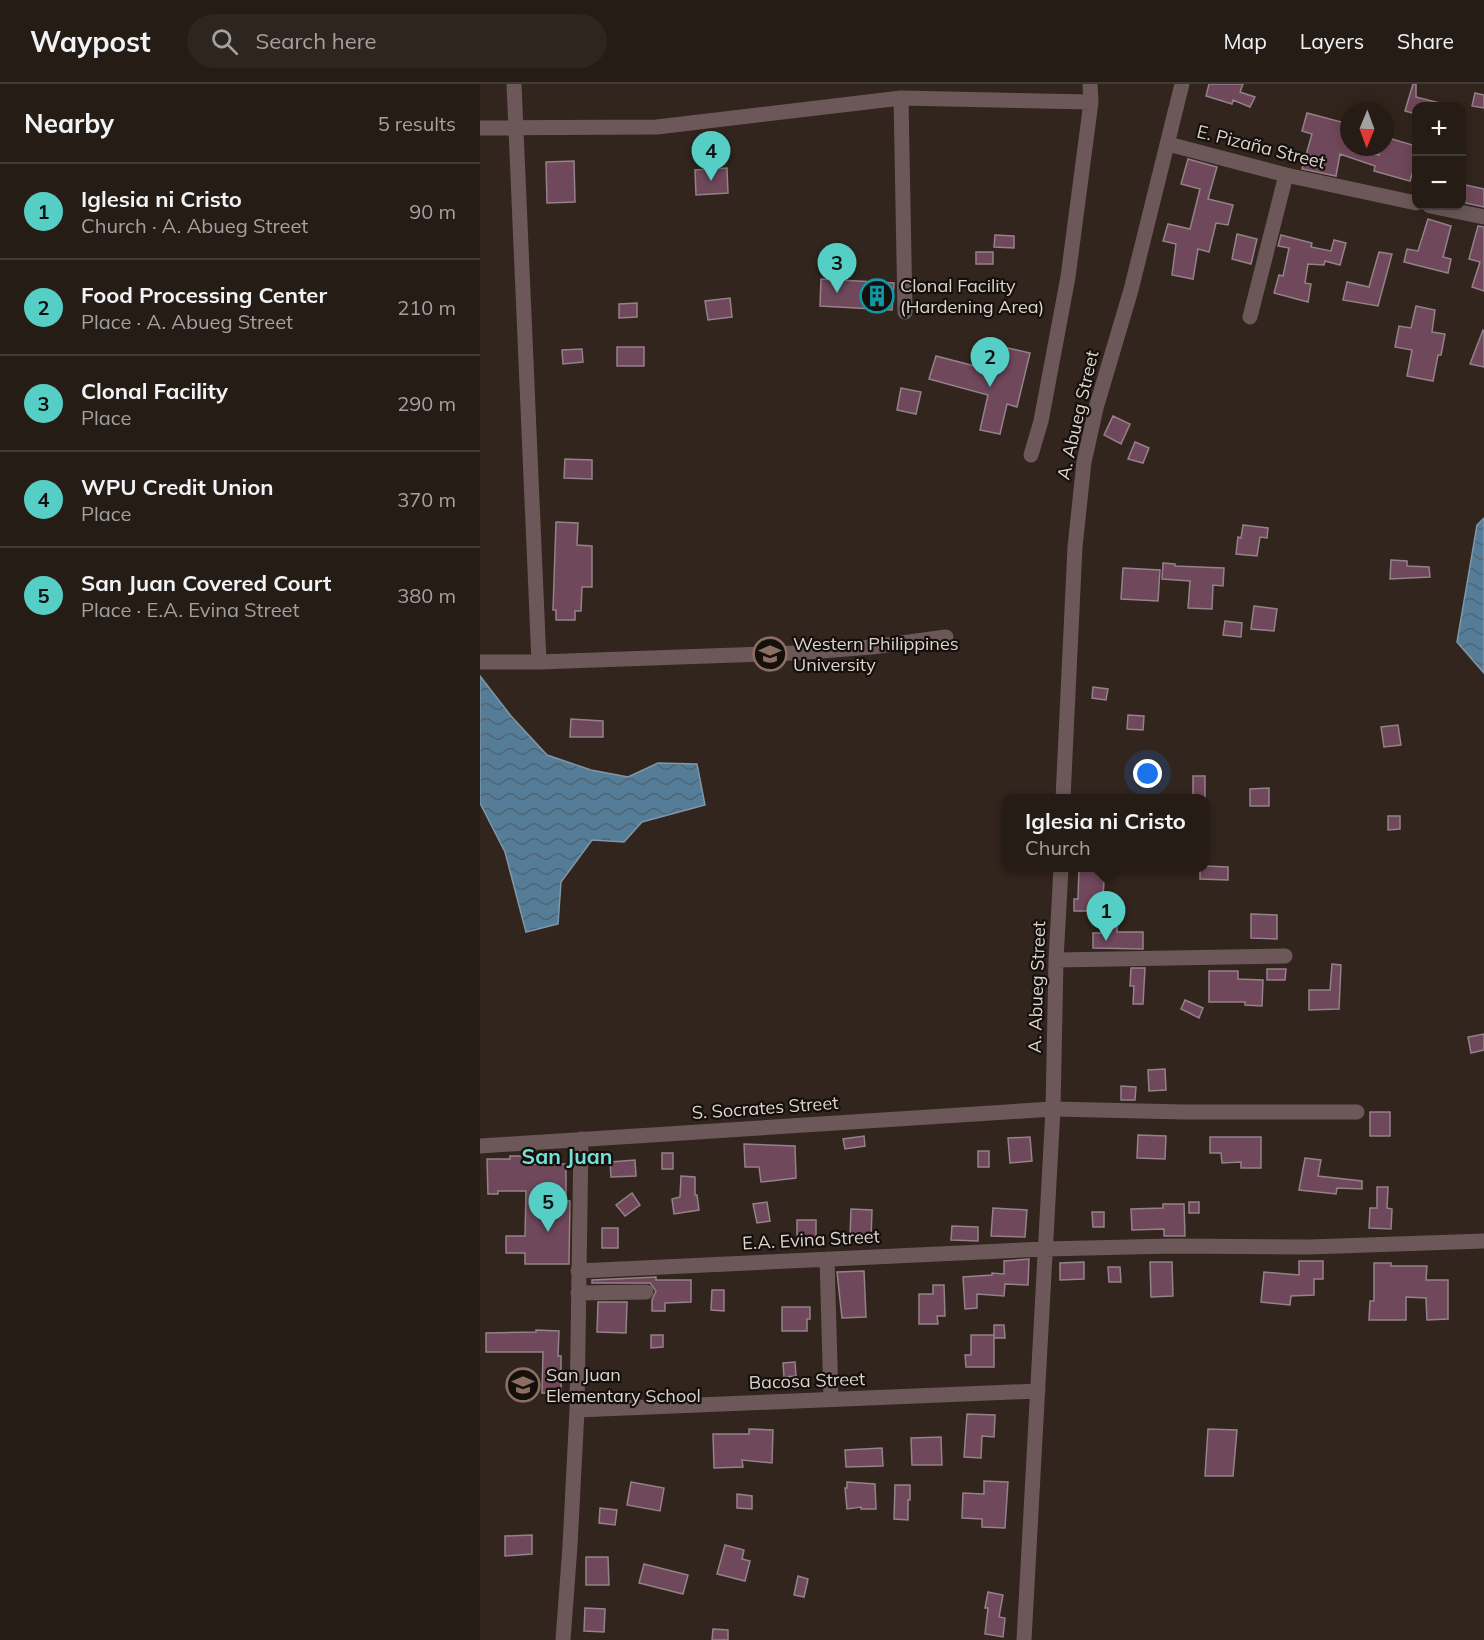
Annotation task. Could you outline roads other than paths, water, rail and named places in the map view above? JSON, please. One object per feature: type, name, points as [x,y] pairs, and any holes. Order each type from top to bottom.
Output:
[{"type":"street","points":[[514,84],[539,662]]},
{"type":"street","points":[[1031,455],[1041,421],[1068,277],[1091,102],[1090,84]]},
{"type":"street","name":"A. Abueg Street","points":[[1063,794],[1075,547],[1084,462],[1096,408],[1131,290],[1182,84]]},
{"type":"street","points":[[901,98],[905,312]]},
{"type":"street","points":[[480,128],[657,127],[901,98],[1091,102]]},
{"type":"street","name":"E. Pizaña Street","points":[[1168,144],[1286,175],[1412,202]]},
{"type":"street","points":[[1250,317],[1286,175]]},
{"type":"street","points":[[1450,210],[1484,217]]},
{"type":"street","points":[[480,662],[795,653],[872,647],[946,637]]},
{"type":"street","name":"A. Abueg Street","points":[[1027,1639],[1053,1109],[1060,872]]},
{"type":"street","points":[[1056,960],[1285,956]]},
{"type":"street","name":"S. Socrates Street","points":[[480,1146],[1053,1109],[1357,1112]]},
{"type":"street","points":[[563,1640],[577,1410],[581,1139]]},
{"type":"street","name":"E.A. Evina Street","points":[[578,1271],[1045,1249],[1172,1246],[1309,1247],[1484,1241]]},
{"type":"street","points":[[827,1259],[831,1399]]},
{"type":"street","points":[[578,1293],[646,1292]]},
{"type":"street","name":"Bacosa Street","points":[[577,1410],[1038,1391]]},
{"type":"water","points":[[1484,518],[1484,673],[1457,642],[1477,525]]},
{"type":"water","points":[[480,676],[511,716],[547,755],[591,770],[628,777],[658,763],[697,764],[705,805],[642,822],[624,842],[592,840],[561,882],[558,924],[526,932],[505,852],[480,803]]},
{"type":"place","name":"WPU Credit Union","points":[[711,181]]},
{"type":"place","name":"Clonal Facility","points":[[837,293]]},
{"type":"place","name":"Clonal Facility (Hardening Area)","points":[[877,296]]},
{"type":"place","name":"Food Processing Center","points":[[990,387]]},
{"type":"place","name":"Western Philippines University","points":[[770,654]]},
{"type":"place","name":"Iglesia ni Cristo","points":[[1106,941]]},
{"type":"place","name":"San Juan Covered Court","points":[[548,1232]]},
{"type":"place","name":"San Juan Elementary School","points":[[523,1385]]},
{"type":"district","name":"San Juan","points":[[567,1157]]}]
